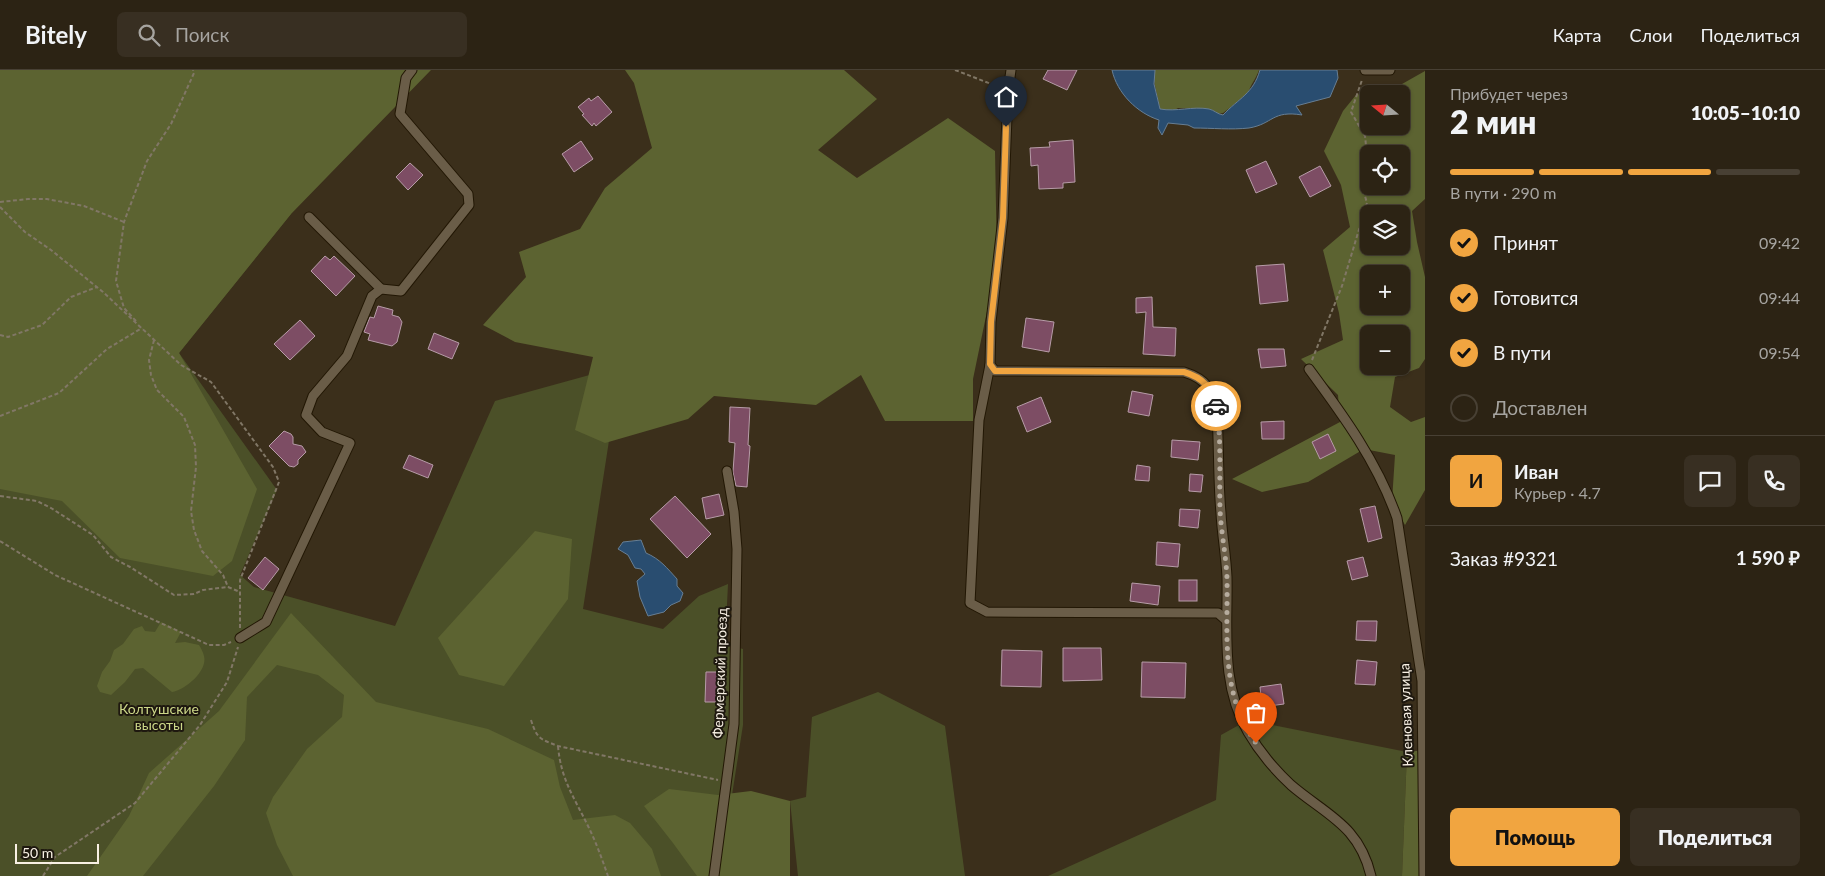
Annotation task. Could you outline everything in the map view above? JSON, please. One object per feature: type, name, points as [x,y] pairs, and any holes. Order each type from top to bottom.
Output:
[{"type":"street","points":[[309,217],[381,289],[400,291],[469,205],[468,194],[400,114],[406,78],[412,70]]},
{"type":"street","points":[[1011,70],[1008,91],[1003,218],[991,322],[990,364],[979,420],[970,603],[987,612],[1218,613],[1226,620]]},
{"type":"street","points":[[1365,70],[1390,70]]},
{"type":"street","points":[[240,638],[266,622],[350,443],[322,432],[306,415],[312,396],[347,356],[372,296],[381,289]]},
{"type":"street","points":[[990,364],[995,371],[1184,372],[1196,376],[1207,384],[1215,401],[1218,414],[1220,512],[1227,576],[1226,620],[1229,678],[1232,695],[1248,732],[1272,766],[1291,785],[1339,821],[1356,840],[1368,863],[1371,876]]},
{"type":"street","name":"Кленовая улица","points":[[1309,369],[1341,412],[1369,457],[1391,500],[1397,518],[1422,681],[1424,876]]},
{"type":"street","name":"Фермерский проезд","points":[[714,876],[734,724],[737,549],[734,512],[727,471]]},
{"type":"path","points":[[148,334],[124,308],[116,281],[124,222],[147,161],[171,124],[194,73],[193,70]]},
{"type":"path","points":[[955,70],[1008,91]]},
{"type":"path","points":[[1309,369],[1342,286],[1367,203],[1361,182],[1368,164],[1365,136],[1350,112],[1365,70]]},
{"type":"path","points":[[0,202],[28,199],[47,200],[84,206],[124,222]]},
{"type":"path","points":[[0,207],[25,232],[98,287],[181,365],[211,382],[273,467],[279,482],[240,580],[240,638],[236,657],[227,682],[194,732],[135,803],[55,857],[43,876]]},
{"type":"path","points":[[0,335],[8,337],[42,325],[71,297],[98,287]]},
{"type":"path","points":[[0,416],[59,393],[106,349],[142,328]]},
{"type":"path","points":[[154,340],[148,360],[151,375],[157,390],[184,417],[195,445],[196,467],[191,511],[194,530],[202,551],[223,575],[228,587]]},
{"type":"path","points":[[0,496],[37,501],[51,508],[93,535],[111,556],[174,595],[194,594],[203,590],[228,587],[240,592]]},
{"type":"path","points":[[0,541],[55,575],[208,646],[224,645],[240,638]]},
{"type":"path","points":[[531,720],[536,735],[542,740],[558,746],[727,781]]},
{"type":"path","points":[[558,746],[559,758],[570,793],[588,826],[608,876]]},
{"type":"green space","name":"Колтушские высоты","points":[[0,70],[291,214],[179,353],[277,490],[240,575],[254,587],[395,626],[495,401],[604,371],[619,376],[583,609],[663,629],[699,596],[728,584],[725,644],[743,649],[743,725],[724,846],[722,876],[0,876]]},
{"type":"green space","points":[[0,70],[431,70],[291,214],[179,353],[257,489],[232,561],[213,576],[120,558],[62,501],[0,489]]},
{"type":"green space","points":[[625,70],[844,70],[877,99],[818,150],[857,178],[948,118],[995,151],[997,263],[973,379],[973,421],[885,421],[861,375],[816,405],[714,396],[688,419],[605,443],[575,430],[593,357],[515,342],[483,325],[526,277],[519,252],[580,229],[605,188],[652,148],[634,83]]},
{"type":"green space","points":[[1155,70],[1259,70],[1248,94],[1223,113],[1216,114],[1210,109],[1178,108],[1173,111],[1160,109],[1154,81]]},
{"type":"green space","points":[[1425,71],[1425,199],[1412,211],[1425,277],[1425,359],[1419,368],[1410,371],[1410,325],[1360,325],[1360,375],[1400,375],[1395,377],[1390,407],[1411,422],[1425,417],[1425,490],[1405,525],[1392,501],[1395,455],[1364,449],[1308,482],[1262,492],[1232,479],[1340,422],[1338,395],[1301,359],[1343,340],[1339,313],[1323,250],[1350,227],[1341,185],[1324,151],[1343,111],[1356,95],[1360,94],[1360,135],[1410,135],[1410,85],[1398,85]]},
{"type":"green space","points":[[535,531],[572,539],[568,599],[504,686],[459,675],[438,638]]},
{"type":"green space","points":[[291,613],[376,702],[488,729],[554,760],[560,787],[573,820],[615,815],[630,823],[652,849],[661,876],[293,876],[277,845],[266,813],[273,797],[307,749],[342,717],[344,695],[318,675],[277,665],[247,697],[245,740],[214,786],[143,876],[87,876],[129,816],[149,773],[219,711]]},
{"type":"green space","points":[[161,622],[181,632],[175,643],[185,642],[199,645],[204,656],[204,662],[203,668],[194,679],[183,688],[172,692],[143,668],[135,669],[111,695],[100,692],[97,686],[114,650],[123,644],[134,629],[142,626],[145,631],[155,632]]},
{"type":"green space","points":[[878,692],[945,726],[965,876],[798,876],[790,801],[806,797],[812,717]]},
{"type":"green space","points":[[1248,720],[1407,752],[1402,876],[1048,876],[1216,800],[1221,735]]},
{"type":"green space","points":[[1425,750],[1425,876],[1402,876],[1407,752]]},
{"type":"green space","points":[[669,789],[718,795],[751,791],[790,801],[790,876],[697,876],[644,806]]},
{"type":"water","points":[[1112,70],[1155,70],[1154,84],[1160,109],[1203,108],[1223,115],[1254,85],[1260,70],[1337,70],[1338,78],[1330,97],[1296,106],[1302,115],[1284,114],[1263,124],[1242,129],[1194,128],[1188,125],[1168,123],[1162,135],[1158,128],[1159,120],[1143,112],[1129,101],[1118,87]]},
{"type":"water","points":[[641,540],[646,553],[670,571],[677,579],[677,586],[683,593],[680,601],[671,605],[664,612],[648,616],[640,597],[637,581],[645,574],[641,569],[635,568],[628,555],[618,549],[623,542]]},
{"type":"building","points":[[1048,70],[1077,70],[1067,90],[1043,79]]},
{"type":"building","points":[[598,96],[612,112],[596,126],[594,123],[592,126],[582,115],[584,114],[578,107],[589,98],[591,101]]},
{"type":"building","points":[[1073,140],[1075,182],[1063,183],[1063,188],[1039,189],[1038,165],[1031,166],[1030,148],[1050,147],[1049,142]]},
{"type":"building","points":[[581,141],[593,159],[574,172],[562,154]]},
{"type":"building","points":[[1266,161],[1277,184],[1256,193],[1246,170]]},
{"type":"building","points":[[410,163],[423,175],[408,190],[396,177]]},
{"type":"building","points":[[1320,166],[1331,186],[1310,197],[1299,177]]},
{"type":"building","points":[[325,256],[330,260],[334,256],[355,276],[336,296],[311,271]]},
{"type":"building","points":[[1284,264],[1288,301],[1260,304],[1256,266]]},
{"type":"building","points":[[1152,297],[1153,327],[1176,328],[1175,356],[1143,354],[1146,312],[1136,313],[1136,298]]},
{"type":"building","points":[[378,306],[393,310],[392,315],[399,317],[402,322],[397,342],[392,346],[368,340],[370,334],[364,332],[370,317],[374,318]]},
{"type":"building","points":[[1026,318],[1054,322],[1049,352],[1022,347]]},
{"type":"building","points":[[300,320],[315,336],[290,360],[274,344]]},
{"type":"building","points":[[434,333],[459,343],[452,359],[428,349]]},
{"type":"building","points":[[1258,349],[1284,349],[1286,366],[1261,368]]},
{"type":"building","points":[[1132,391],[1153,395],[1149,416],[1128,412]]},
{"type":"building","points":[[1041,397],[1051,422],[1027,432],[1017,407]]},
{"type":"building","points":[[730,407],[750,408],[747,487],[736,486],[733,472],[735,443],[729,442]]},
{"type":"building","points":[[1284,421],[1284,439],[1262,439],[1261,422]]},
{"type":"building","points":[[284,431],[291,434],[293,444],[302,446],[306,452],[294,467],[289,466],[269,446]]},
{"type":"building","points":[[1328,434],[1336,451],[1320,459],[1312,442]]},
{"type":"building","points":[[1172,440],[1200,442],[1198,460],[1171,457]]},
{"type":"building","points":[[409,455],[433,465],[428,478],[403,468]]},
{"type":"building","points":[[1137,465],[1150,467],[1149,481],[1135,480]]},
{"type":"building","points":[[1190,474],[1203,475],[1201,492],[1189,491]]},
{"type":"building","points":[[719,494],[724,515],[706,519],[702,498]]},
{"type":"building","points":[[675,496],[711,534],[687,558],[650,519]]},
{"type":"building","points":[[1375,506],[1382,538],[1368,542],[1360,509]]},
{"type":"building","points":[[1180,509],[1200,510],[1198,528],[1179,526]]},
{"type":"building","points":[[1157,542],[1180,544],[1178,567],[1156,565]]},
{"type":"building","points":[[265,557],[279,569],[263,590],[248,578]]},
{"type":"building","points":[[1363,557],[1368,576],[1352,580],[1347,561]]},
{"type":"building","points":[[1179,580],[1197,580],[1197,601],[1179,601]]},
{"type":"building","points":[[1132,583],[1160,586],[1158,605],[1130,601]]},
{"type":"building","points":[[1357,621],[1377,621],[1376,641],[1356,640]]},
{"type":"building","points":[[1063,648],[1101,648],[1102,680],[1063,681]]},
{"type":"building","points":[[1002,650],[1042,651],[1041,687],[1001,686]]},
{"type":"building","points":[[1357,660],[1377,662],[1375,685],[1355,684]]},
{"type":"building","points":[[1142,662],[1186,663],[1185,698],[1141,697]]},
{"type":"building","points":[[706,672],[721,672],[721,702],[705,702]]},
{"type":"building","points":[[1281,684],[1284,704],[1262,707],[1260,687]]},
{"type":"way so far","points":[[1216,406],[1218,414],[1220,512],[1227,576],[1226,620],[1229,678],[1232,695],[1248,732],[1256,743]]},
{"type":"route","points":[[1006,127],[1003,218],[991,322],[990,364],[995,371],[1184,372],[1196,376],[1207,384],[1216,406]]}]
